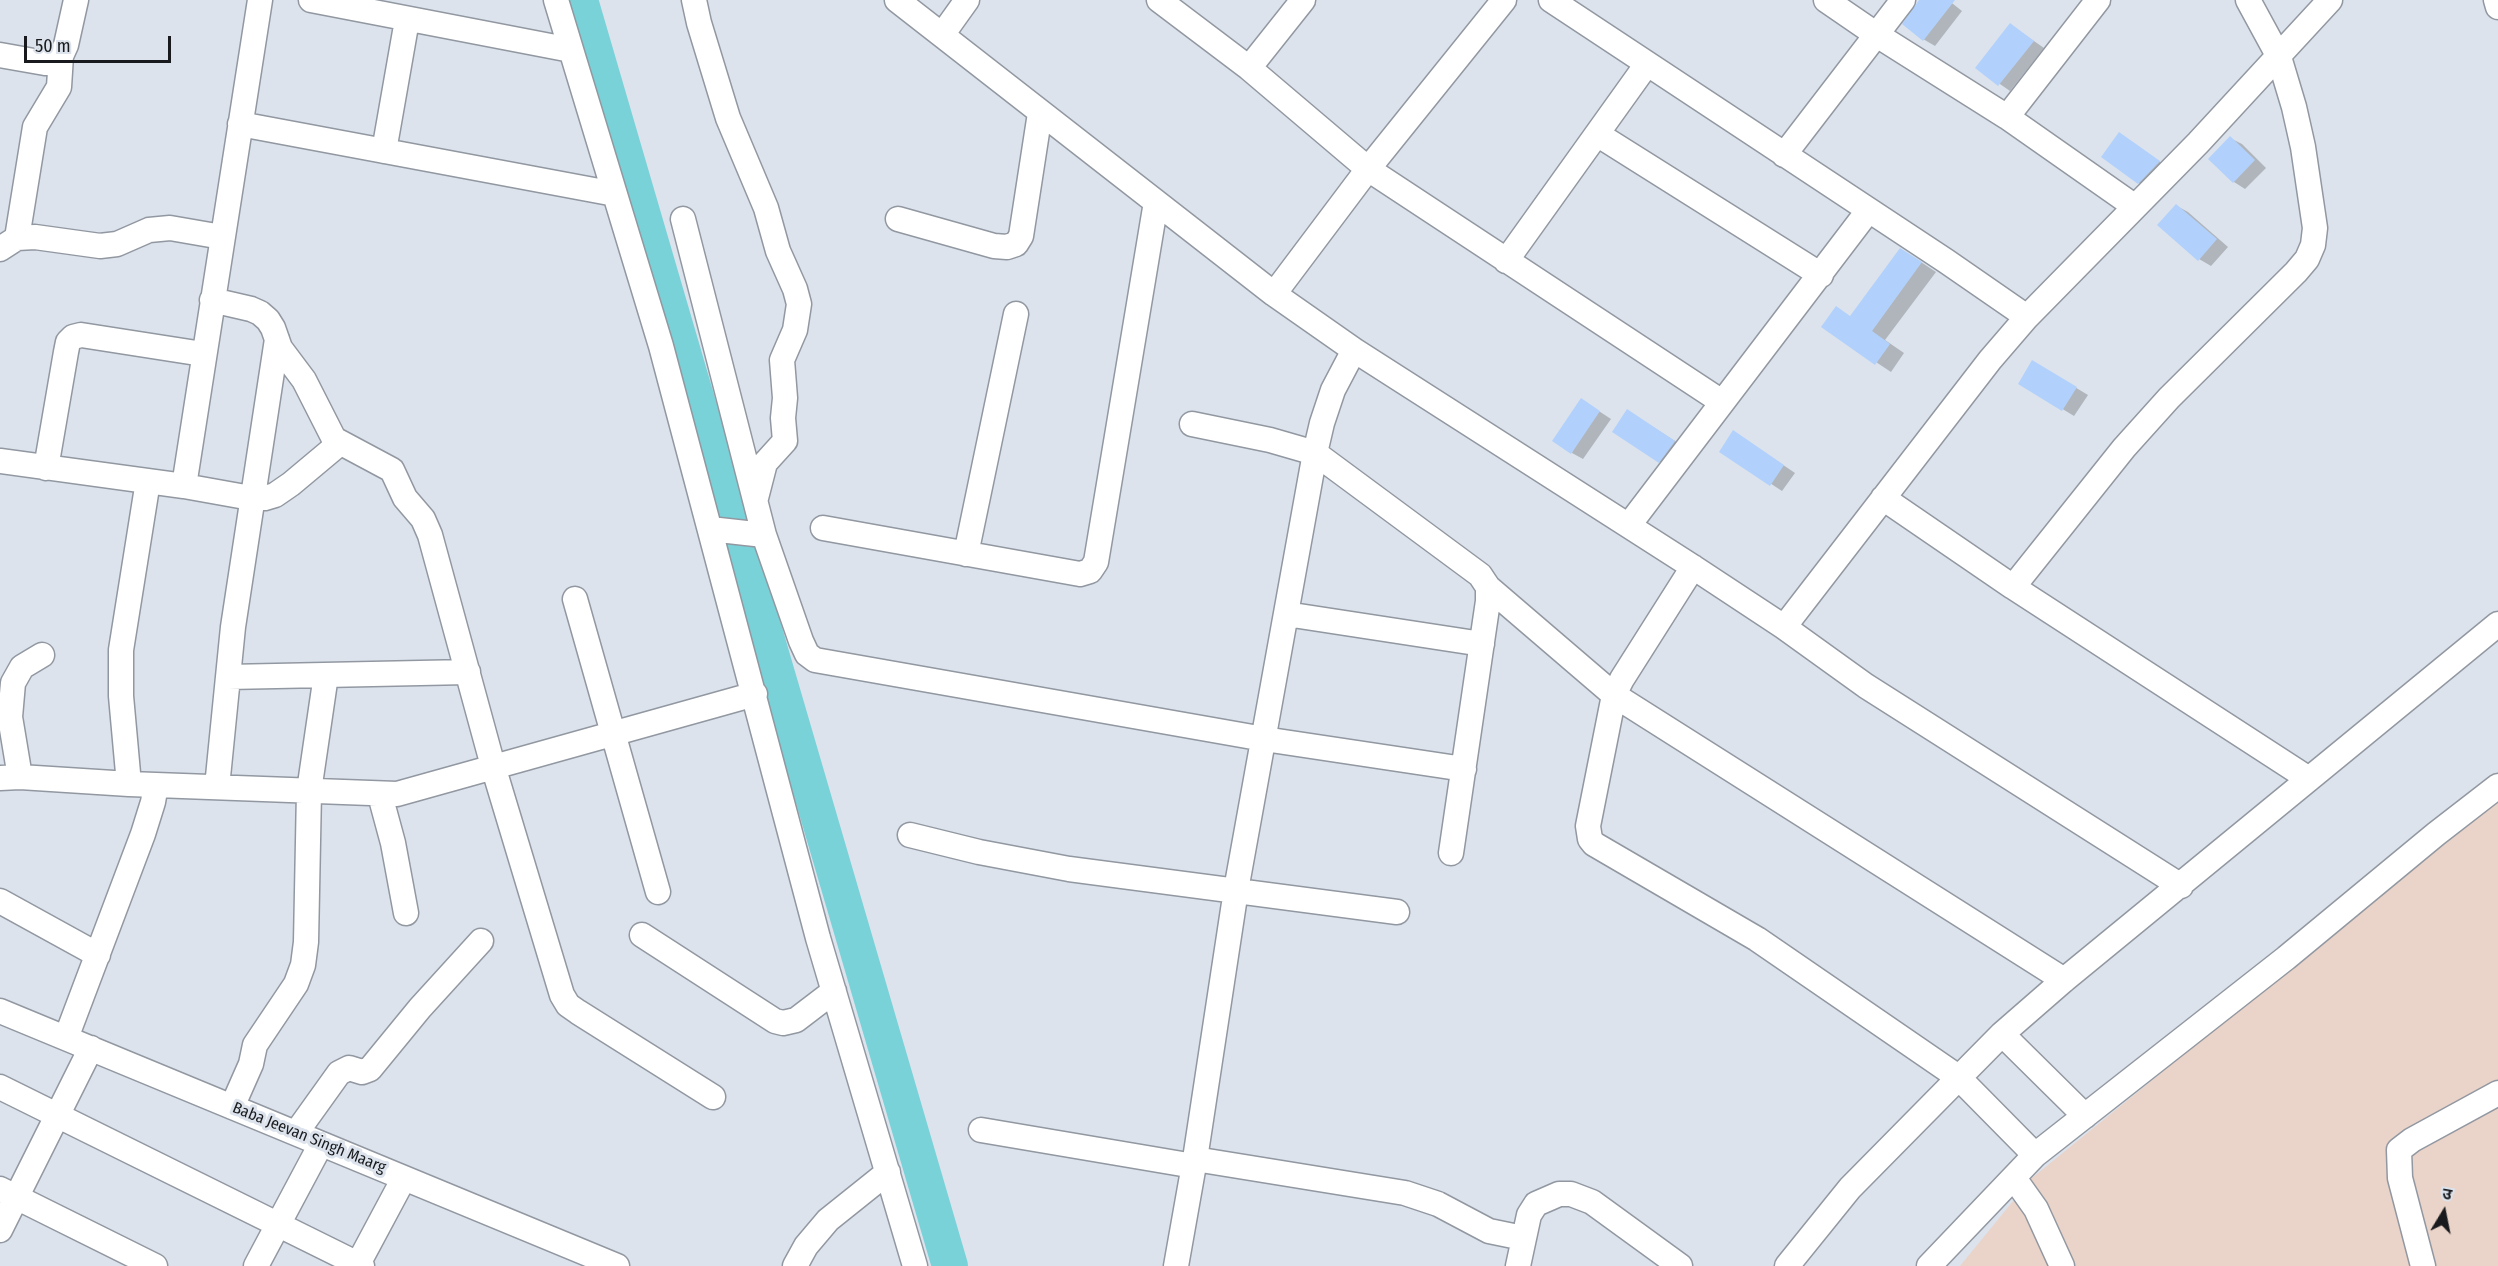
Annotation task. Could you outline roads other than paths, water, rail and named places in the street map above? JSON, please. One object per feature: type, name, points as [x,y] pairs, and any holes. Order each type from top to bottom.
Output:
[{"type":"street","points":[[76,0],[62,56],[59,87],[35,127],[8,244],[35,237],[100,246],[117,244],[149,230],[170,228],[222,237]]},
{"type":"street","points":[[311,0],[384,8],[407,20],[571,50]]},
{"type":"street","points":[[556,0],[717,530],[755,694],[834,991],[915,1266]]},
{"type":"street","points":[[694,0],[728,118],[762,197],[778,251],[795,289],[799,304],[795,330],[782,360],[785,398],[784,441],[765,463],[756,500]]},
{"type":"street","points":[[897,0],[1274,294],[1354,350],[1629,525],[1784,627],[1866,686],[2181,886]]},
{"type":"street","points":[[942,35],[967,0]]},
{"type":"street","points":[[1159,0],[1249,68],[1368,169],[1722,402]]},
{"type":"street","points":[[1249,68],[1303,0]]},
{"type":"street","points":[[1274,294],[1368,169],[1504,0]]},
{"type":"street","points":[[1551,0],[2027,317]]},
{"type":"street","points":[[1826,0],[2007,117],[2134,206]]},
{"type":"street","points":[[1785,155],[1903,0]]},
{"type":"street","points":[[2007,117],[2098,0]]},
{"type":"street","points":[[2013,587],[2124,448],[2169,398],[2307,259],[2313,245],[2315,228],[2309,184],[2294,107],[2279,57],[2248,0]]},
{"type":"street","points":[[1784,627],[1990,360],[2027,317],[2279,57],[2330,0]]},
{"type":"street","points":[[2496,0],[2498,7]]},
{"type":"street","points":[[184,486],[240,124],[256,1]]},
{"type":"street","points":[[384,151],[407,20]]},
{"type":"street","points":[[0,55],[45,63],[54,62],[62,56]]},
{"type":"street","points":[[1506,261],[1647,64]]},
{"type":"street","points":[[898,219],[994,246],[1007,248],[1016,244],[1021,236],[1040,112]]},
{"type":"street","points":[[240,124],[615,194]]},
{"type":"street","points":[[1597,134],[1821,274]]},
{"type":"street","points":[[823,528],[1080,574],[1090,571],[1096,562],[1156,202]]},
{"type":"street","points":[[1629,525],[1868,211]]},
{"type":"street","points":[[683,219],[756,500],[760,535],[801,641],[807,654],[815,660],[1264,739],[1464,769]]},
{"type":"street","points":[[212,300],[260,313],[273,328],[284,356],[304,380],[329,432],[340,443],[392,470],[405,498],[423,519],[430,535],[493,766],[562,995],[568,1005],[712,1097]]},
{"type":"street","points":[[966,554],[1016,314]]},
{"type":"street","points":[[46,468],[68,342],[73,337],[81,335],[203,354]]},
{"type":"street","points":[[217,787],[228,677],[251,498],[277,339]]},
{"type":"street","points":[[1176,1266],[1236,890],[1315,453],[1333,390],[1354,350]]},
{"type":"street","points":[[1192,424],[1270,440],[1315,453],[1480,575],[1488,587],[1614,695],[2064,980]]},
{"type":"street","points":[[0,462],[184,486],[251,498],[265,498],[275,495],[340,443]]},
{"type":"street","points":[[129,784],[121,696],[121,650],[148,481]]},
{"type":"street","points":[[1883,498],[2013,587],[2309,779]]},
{"type":"street","points":[[717,530],[760,535]]},
{"type":"street","points":[[1693,567],[1614,695],[1588,826],[1588,835],[1593,844],[1757,939],[1958,1077],[2035,1155]]},
{"type":"street","points":[[1451,853],[1488,601],[1488,587]]},
{"type":"street","points":[[575,599],[615,733],[658,892]]},
{"type":"street","points":[[1286,614],[1482,644]]},
{"type":"street","points":[[1787,1266],[1850,1188],[2002,1034],[2064,980],[2498,624]]},
{"type":"street","points":[[42,655],[22,668],[11,690],[10,777],[380,795],[412,791],[493,766],[755,694]]},
{"type":"street","points":[[228,677],[468,672]]},
{"type":"street","points":[[232,1107],[251,1064],[255,1045],[296,984],[303,965],[306,942],[309,792],[326,675]]},
{"type":"street","points":[[66,1038],[143,834],[156,785]]},
{"type":"street","points":[[1937,1262],[2035,1155],[2286,958],[2498,786]]},
{"type":"street","points":[[380,795],[393,843],[406,913]]},
{"type":"street","points":[[910,835],[989,855],[1069,869],[1397,912]]},
{"type":"street","points":[[0,901],[98,955]]},
{"type":"street","points":[[642,935],[775,1021],[783,1023],[796,1020],[834,991]]},
{"type":"street","points":[[296,1133],[339,1073],[349,1068],[362,1072],[370,1069],[420,1008],[481,941]]},
{"type":"street","name":"Baba Jeevan Singh Maarg","points":[[0,1011],[618,1266]]},
{"type":"street","points":[[2002,1034],[2085,1116]]},
{"type":"street","points":[[0,1230],[8,1193],[58,1115],[91,1048]]},
{"type":"street","points":[[0,1087],[360,1265],[404,1178]]},
{"type":"street","points":[[2423,1266],[2400,1178],[2399,1150],[2412,1140],[2498,1093]]},
{"type":"street","points":[[981,1130],[1405,1193],[1438,1204],[1489,1231],[1523,1238]]},
{"type":"street","points":[[256,1266],[321,1143]]},
{"type":"street","points":[[795,1266],[806,1246],[824,1225],[888,1172]]},
{"type":"street","points":[[2014,1178],[2036,1209],[2062,1266]]},
{"type":"street","points":[[8,1193],[154,1266]]},
{"type":"street","points":[[1518,1266],[1523,1238],[1536,1204],[1559,1194],[1571,1194],[1593,1202],[1680,1266]]},
{"type":"waterway","points":[[580,0],[950,1266]]}]
